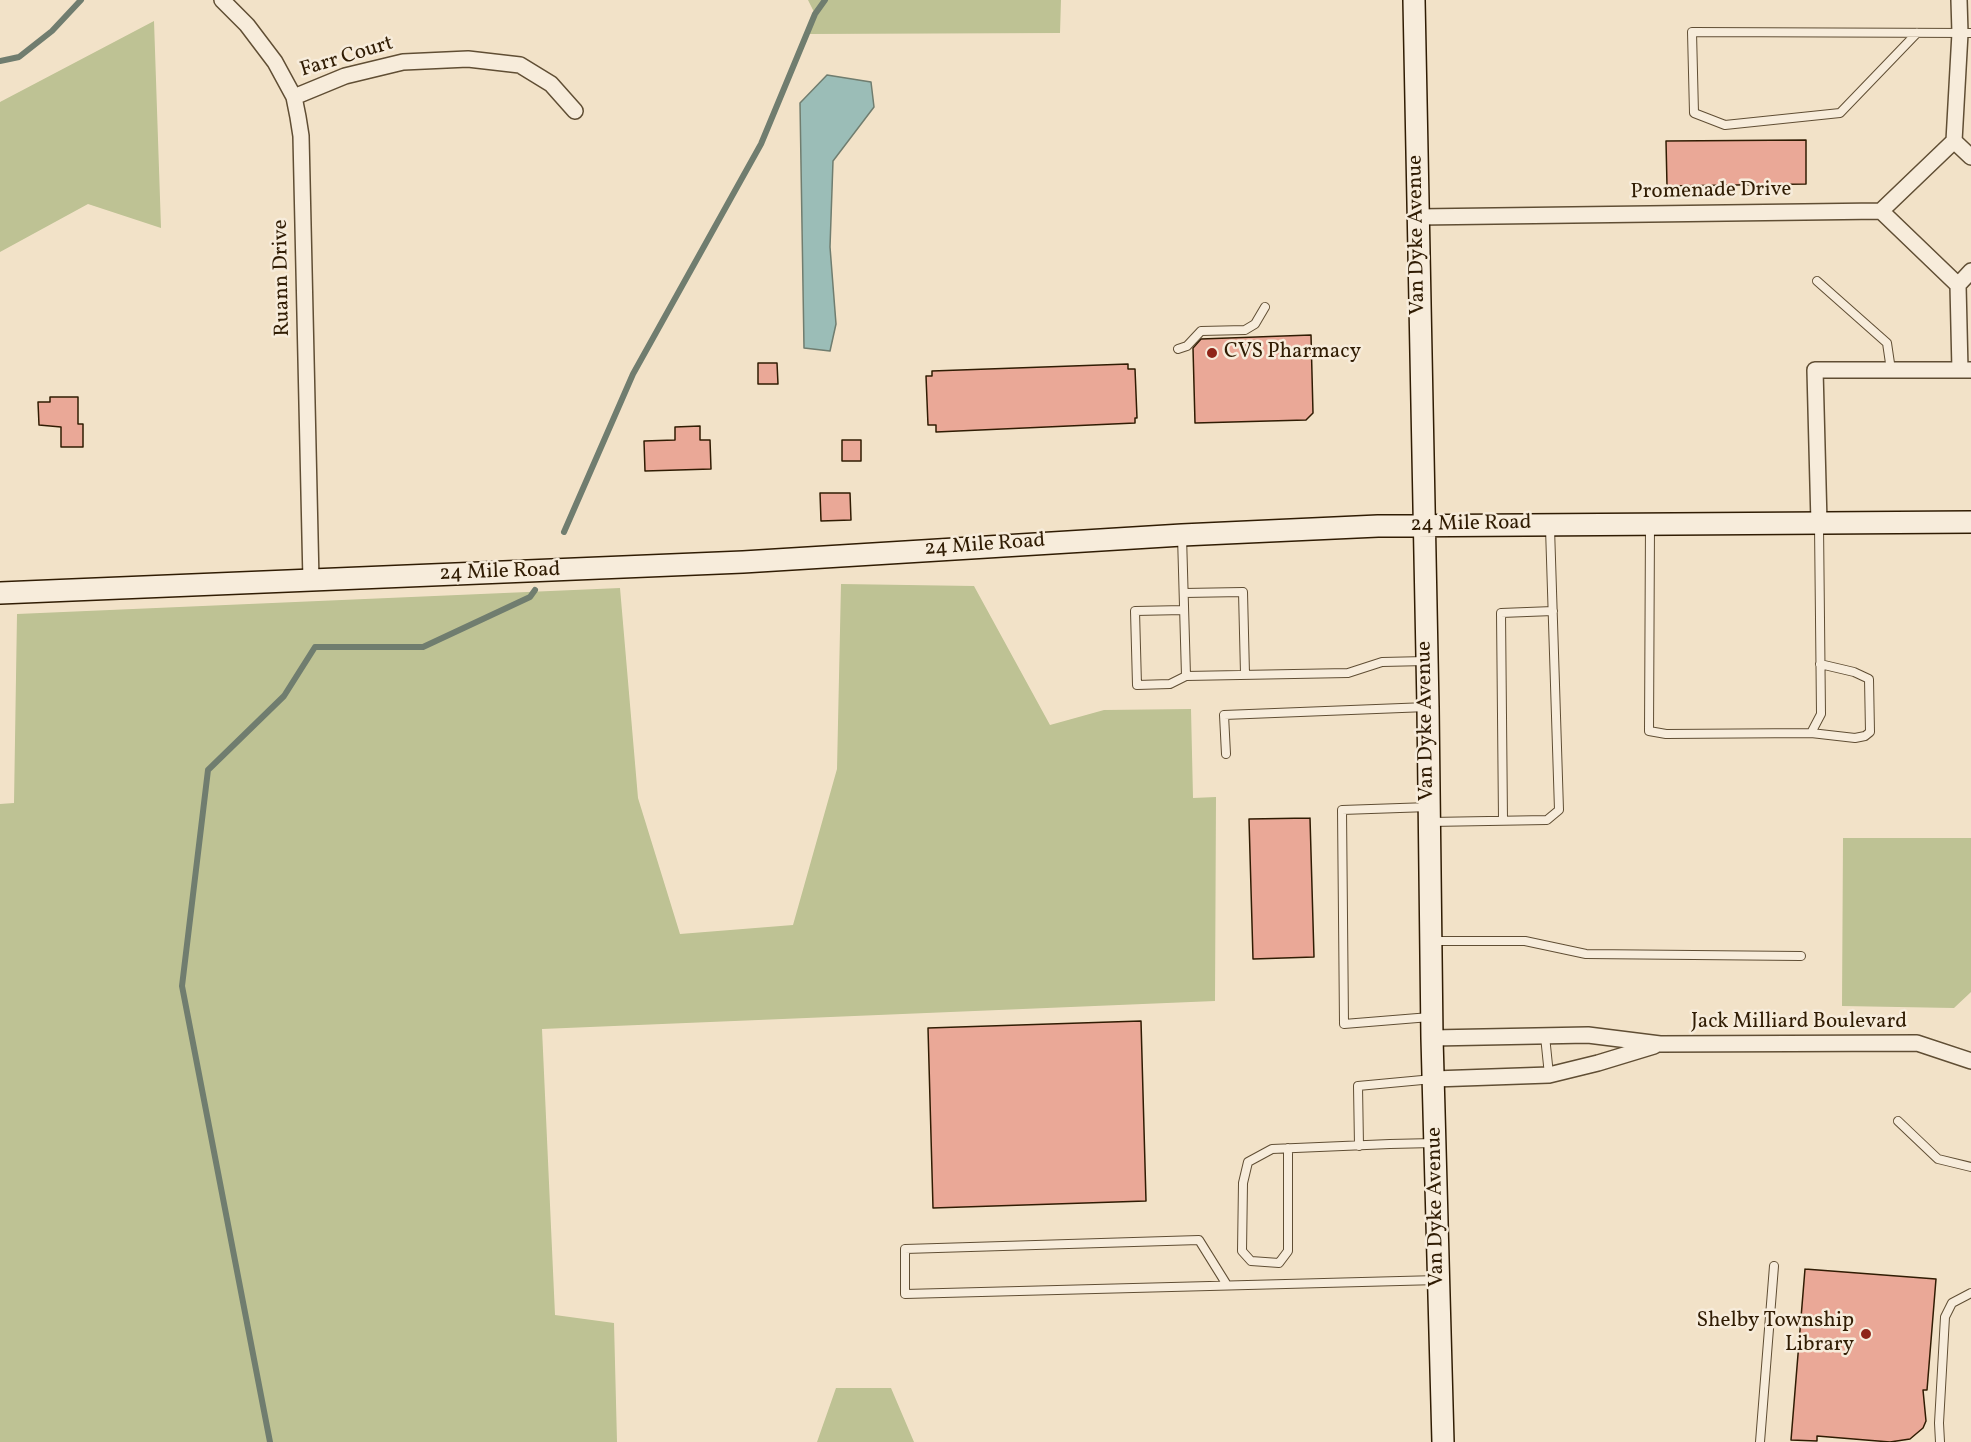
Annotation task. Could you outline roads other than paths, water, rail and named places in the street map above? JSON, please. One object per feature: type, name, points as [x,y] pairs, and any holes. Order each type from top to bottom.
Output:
[{"type":"street","name":"Ruann Drive","points":[[222,0],[247,26],[275,62],[294,97],[301,136],[311,581]]},
{"type":"street","name":"Van Dyke Avenue","points":[[1414,0],[1432,1028],[1443,1442]]},
{"type":"street","points":[[1819,523],[1815,370],[1965,370],[1958,285],[1881,211],[1954,141],[1965,33],[1959,0]]},
{"type":"street","name":"Farr Court","points":[[294,97],[345,76],[403,62],[468,59],[520,65],[551,84],[575,111]]},
{"type":"street","points":[[1954,141],[1971,157]]},
{"type":"street","name":"Promenade Drive","points":[[1418,217],[1881,211]]},
{"type":"street","points":[[1958,285],[1971,271]]},
{"type":"street","name":"24 Mile Road","points":[[0,593],[744,562],[1182,535],[1424,525],[1971,522]]},
{"type":"street","name":"Jack Milliard Boulevard","points":[[1432,1028],[1545,1036],[1588,1035],[1660,1044],[1917,1043],[1971,1061]]},
{"type":"street","name":"Jack Milliard Boulevard","points":[[1434,1079],[1549,1075],[1660,1044]]},
{"type":"lane","points":[[1917,33],[1840,113],[1725,125],[1694,113],[1692,32],[1965,33]]},
{"type":"lane","points":[[1817,281],[1887,343],[1891,370]]},
{"type":"lane","points":[[1178,349],[1187,346],[1201,331],[1245,330],[1255,324],[1265,307]]},
{"type":"lane","points":[[1650,523],[1649,731],[1666,734],[1811,733],[1855,738],[1865,736],[1870,732],[1869,680],[1854,672],[1820,664]]},
{"type":"lane","points":[[1811,733],[1821,714],[1819,523]]},
{"type":"lane","points":[[1432,1028],[1344,1024],[1342,810],[1503,820],[1547,820],[1558,810],[1550,524]]},
{"type":"lane","points":[[1182,535],[1186,676]]},
{"type":"lane","points":[[1184,593],[1243,592],[1245,674]]},
{"type":"lane","points":[[1184,609],[1135,611],[1137,685],[1170,684],[1186,676],[1348,673],[1382,662],[1427,661]]},
{"type":"lane","points":[[1503,820],[1501,613],[1553,611]]},
{"type":"lane","points":[[1226,754],[1224,715],[1428,707]]},
{"type":"lane","points":[[1431,941],[1525,941],[1586,954],[1801,956]]},
{"type":"lane","points":[[1545,1036],[1549,1075]]},
{"type":"lane","points":[[1359,1146],[1358,1086],[1434,1079]]},
{"type":"lane","points":[[1898,1121],[1938,1159],[1971,1167]]},
{"type":"lane","points":[[1288,1148],[1288,1251],[1278,1263],[1251,1261],[1242,1251],[1243,1183],[1248,1162],[1272,1149],[1288,1148],[1436,1143]]},
{"type":"lane","points":[[1227,1286],[1199,1240],[905,1249],[905,1294],[1227,1286],[1439,1280]]},
{"type":"lane","points":[[1760,1442],[1774,1266]]},
{"type":"lane","points":[[1940,1442],[1945,1317],[1952,1303],[1971,1293]]},
{"type":"water","points":[[827,75],[871,82],[874,107],[833,161],[830,247],[836,324],[830,351],[804,348],[800,103]]},
{"type":"waterway","points":[[0,61],[19,57],[52,31],[81,0]]},
{"type":"waterway","points":[[564,532],[633,374],[761,144],[815,14],[825,0]]},
{"type":"waterway","points":[[270,1442],[182,986],[208,770],[284,696],[315,647],[423,647],[530,597],[535,590]]},
{"type":"place","name":"CVS Pharmacy","points":[[1212,353]]},
{"type":"place","name":"Shelby Township Library","points":[[1866,1334]]}]
